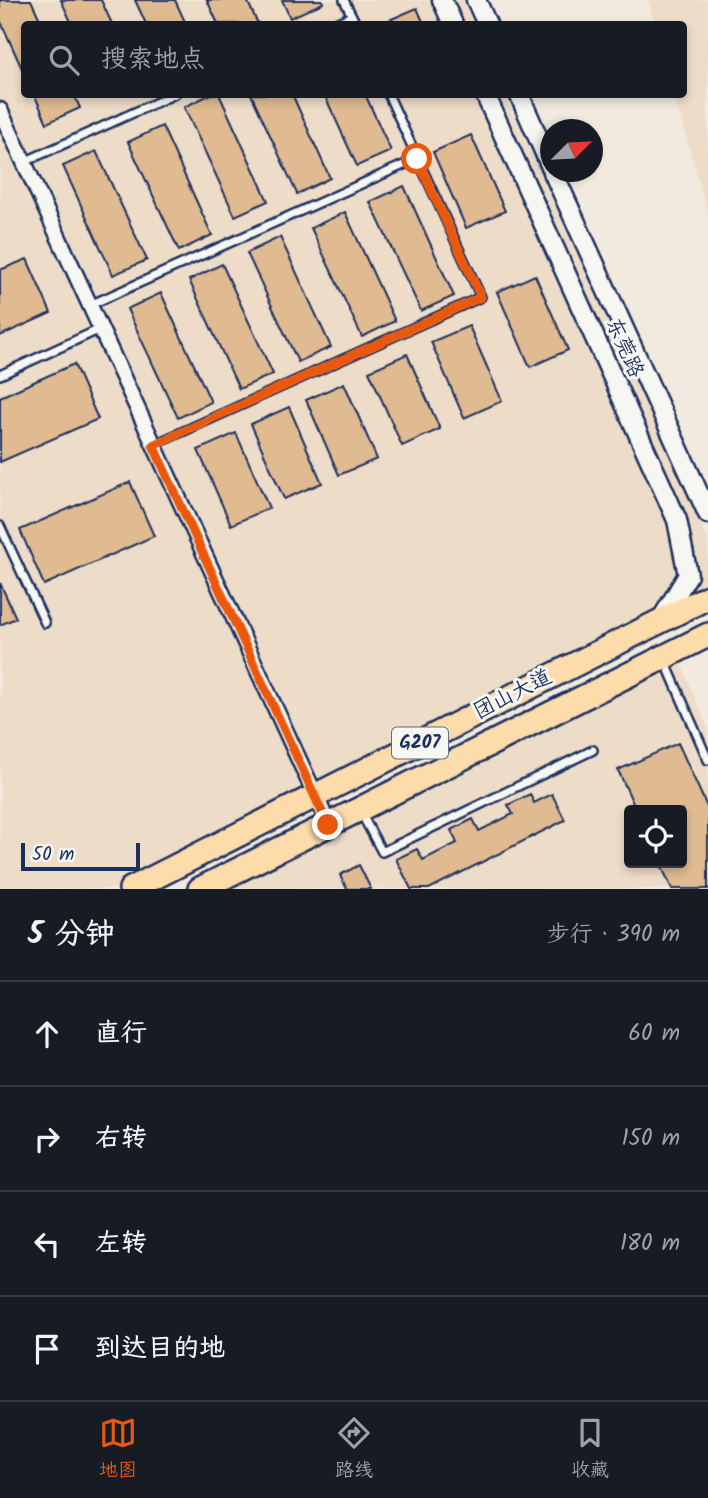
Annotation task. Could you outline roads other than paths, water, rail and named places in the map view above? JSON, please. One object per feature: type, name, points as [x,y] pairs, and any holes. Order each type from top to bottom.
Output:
[{"type":"highway","name":"团山大道","points":[[131,889],[708,597]]},
{"type":"highway","name":"团山大道","points":[[200,889],[708,635]]},
{"type":"street","points":[[442,0],[452,21]]},
{"type":"street","points":[[476,0],[486,21]]},
{"type":"street","name":"东莞路","points":[[487,98],[677,520],[688,575],[661,620]]},
{"type":"street","points":[[521,98],[540,141]]},
{"type":"street","points":[[0,110],[328,825]]},
{"type":"street","name":"东莞路","points":[[559,182],[708,514]]},
{"type":"lane","points":[[345,0],[354,21]]},
{"type":"lane","points":[[340,21],[352,16]]},
{"type":"lane","points":[[24,162],[166,98]]},
{"type":"lane","points":[[153,445],[481,297],[390,98]]},
{"type":"lane","points":[[89,305],[417,159]]},
{"type":"lane","points":[[0,375],[100,329]]},
{"type":"lane","points":[[0,526],[46,623]]},
{"type":"lane","points":[[663,657],[708,760]]},
{"type":"lane","points":[[359,810],[382,852],[593,750]]}]
